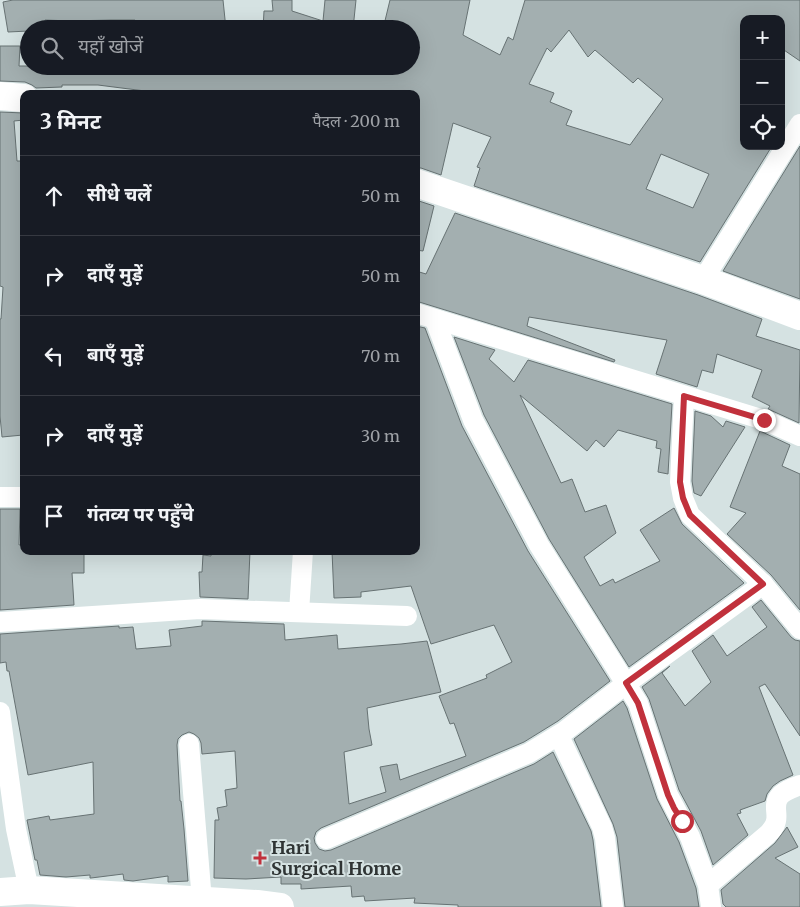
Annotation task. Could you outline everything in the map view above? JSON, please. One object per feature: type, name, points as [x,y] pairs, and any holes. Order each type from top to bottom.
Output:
[{"type":"street","points":[[0,96],[20,98]]},
{"type":"street","points":[[703,280],[800,124]]},
{"type":"street","points":[[420,184],[703,280],[800,316]]},
{"type":"street","points":[[426,317],[764,420],[800,436]]},
{"type":"street","points":[[426,317],[473,420],[539,544],[638,703],[668,795],[690,837],[708,886],[711,907]]},
{"type":"street","points":[[684,396],[680,482],[683,498],[690,515],[763,584],[800,629]]},
{"type":"street","points":[[0,497],[20,497]]},
{"type":"street","points":[[299,612],[303,555]]},
{"type":"street","points":[[326,839],[529,753],[559,736],[626,683],[763,584]]},
{"type":"street","points":[[0,622],[200,609],[407,616]]},
{"type":"street","points":[[0,712],[16,829],[29,890]]},
{"type":"street","points":[[559,736],[602,827],[613,907]]},
{"type":"street","points":[[189,744],[202,901]]},
{"type":"street","points":[[708,886],[773,829],[776,821],[775,806],[779,796],[800,785]]},
{"type":"street","points":[[0,892],[29,890],[280,907]]},
{"type":"building","points":[[13,0],[223,0],[225,20],[20,20],[20,31],[8,32],[3,2]]},
{"type":"building","points":[[272,0],[292,0],[292,11],[320,20],[264,20],[264,11],[273,11]]},
{"type":"building","points":[[325,0],[356,0],[354,20],[323,20]]},
{"type":"building","points":[[390,0],[470,0],[463,35],[500,55],[508,37],[513,40],[525,0],[800,0],[800,61],[785,51],[785,15],[740,15],[740,150],[770,150],[700,262],[474,186],[480,168],[477,167],[491,137],[453,123],[441,175],[420,168],[420,90],[137,90],[98,85],[62,85],[62,87],[36,88],[25,82],[0,81],[0,46],[20,46],[20,75],[420,75],[420,20],[385,20]],"holes":[[[569,30],[588,57],[595,50],[633,83],[638,78],[663,99],[630,145],[566,125],[572,111],[550,102],[554,93],[529,84],[547,48],[551,52]],[[661,154],[709,174],[693,208],[646,189]]]},
{"type":"building","points":[[0,112],[20,113],[20,120],[14,121],[17,161],[20,161],[20,435],[2,437],[0,416],[0,319],[3,287],[0,286]]},
{"type":"building","points":[[800,146],[800,299],[723,271]]},
{"type":"building","points":[[420,201],[434,206],[423,251],[420,251]]},
{"type":"building","points":[[455,213],[698,295],[762,319],[756,336],[800,350],[799,423],[768,409],[770,406],[752,397],[762,370],[717,354],[713,373],[702,370],[697,387],[656,374],[667,340],[529,317],[527,326],[615,360],[614,362],[420,302],[420,272],[426,274]]},
{"type":"building","points":[[420,327],[425,328],[462,426],[528,551],[610,681],[558,721],[524,742],[321,828],[316,832],[315,843],[319,849],[331,850],[534,764],[553,752],[591,831],[601,907],[458,907],[458,905],[414,903],[415,898],[365,901],[364,896],[352,897],[351,886],[301,889],[301,884],[281,884],[281,877],[214,878],[215,820],[219,820],[217,808],[227,806],[225,790],[237,788],[235,751],[202,754],[199,738],[189,732],[178,739],[177,745],[180,801],[188,881],[168,882],[168,876],[133,881],[124,880],[123,874],[91,878],[90,875],[66,877],[40,875],[27,820],[49,816],[50,820],[94,814],[93,762],[28,775],[9,671],[7,671],[6,662],[0,663],[0,634],[119,626],[119,628],[133,627],[136,649],[171,646],[169,630],[202,626],[202,621],[284,624],[285,640],[337,635],[338,649],[427,641],[441,692],[367,708],[372,745],[344,752],[349,804],[386,792],[380,767],[397,764],[400,780],[466,756],[454,723],[450,724],[439,696],[487,678],[486,675],[512,662],[494,625],[431,644],[411,586],[361,592],[361,597],[334,598],[332,555],[420,555]]},
{"type":"building","points":[[454,337],[495,350],[489,359],[514,382],[528,360],[672,404],[668,474],[658,472],[661,449],[656,448],[657,441],[618,430],[604,447],[596,440],[587,451],[520,395],[561,483],[572,479],[585,512],[606,505],[616,533],[584,557],[600,586],[613,579],[615,583],[660,561],[640,530],[674,508],[682,524],[744,583],[629,667],[549,539],[484,415]]},
{"type":"building","points":[[695,411],[711,416],[723,427],[726,421],[745,427],[701,496],[694,493],[692,481]]},
{"type":"building","points":[[760,431],[790,445],[782,466],[800,474],[800,610],[771,575],[727,534],[746,513],[730,507]]},
{"type":"building","points":[[0,509],[20,509],[20,555],[84,555],[84,573],[72,573],[74,605],[0,610]]},
{"type":"building","points":[[203,555],[250,555],[248,599],[200,597],[199,572],[202,572]]},
{"type":"building","points":[[761,600],[791,637],[800,641],[800,736],[765,684],[759,687],[793,775],[773,786],[767,794],[765,801],[740,810],[741,813],[737,814],[748,835],[713,865],[701,831],[679,790],[649,699],[642,687],[670,666],[662,673],[685,706],[711,682],[692,651],[713,635],[727,656],[767,627],[752,607]]},
{"type":"building","points":[[623,701],[657,799],[679,842],[696,888],[699,907],[625,907],[617,837],[613,824],[574,739]]},
{"type":"building","points":[[787,827],[798,847],[775,858],[800,874],[800,907],[726,907],[723,904],[721,890],[775,843]]},
{"type":"place","name":"Hari Surgical Home","points":[[260,858]]},
{"type":"route","points":[[682,821],[668,795],[638,703],[626,683],[763,584],[690,515],[683,498],[680,482],[684,396],[764,420]]}]
